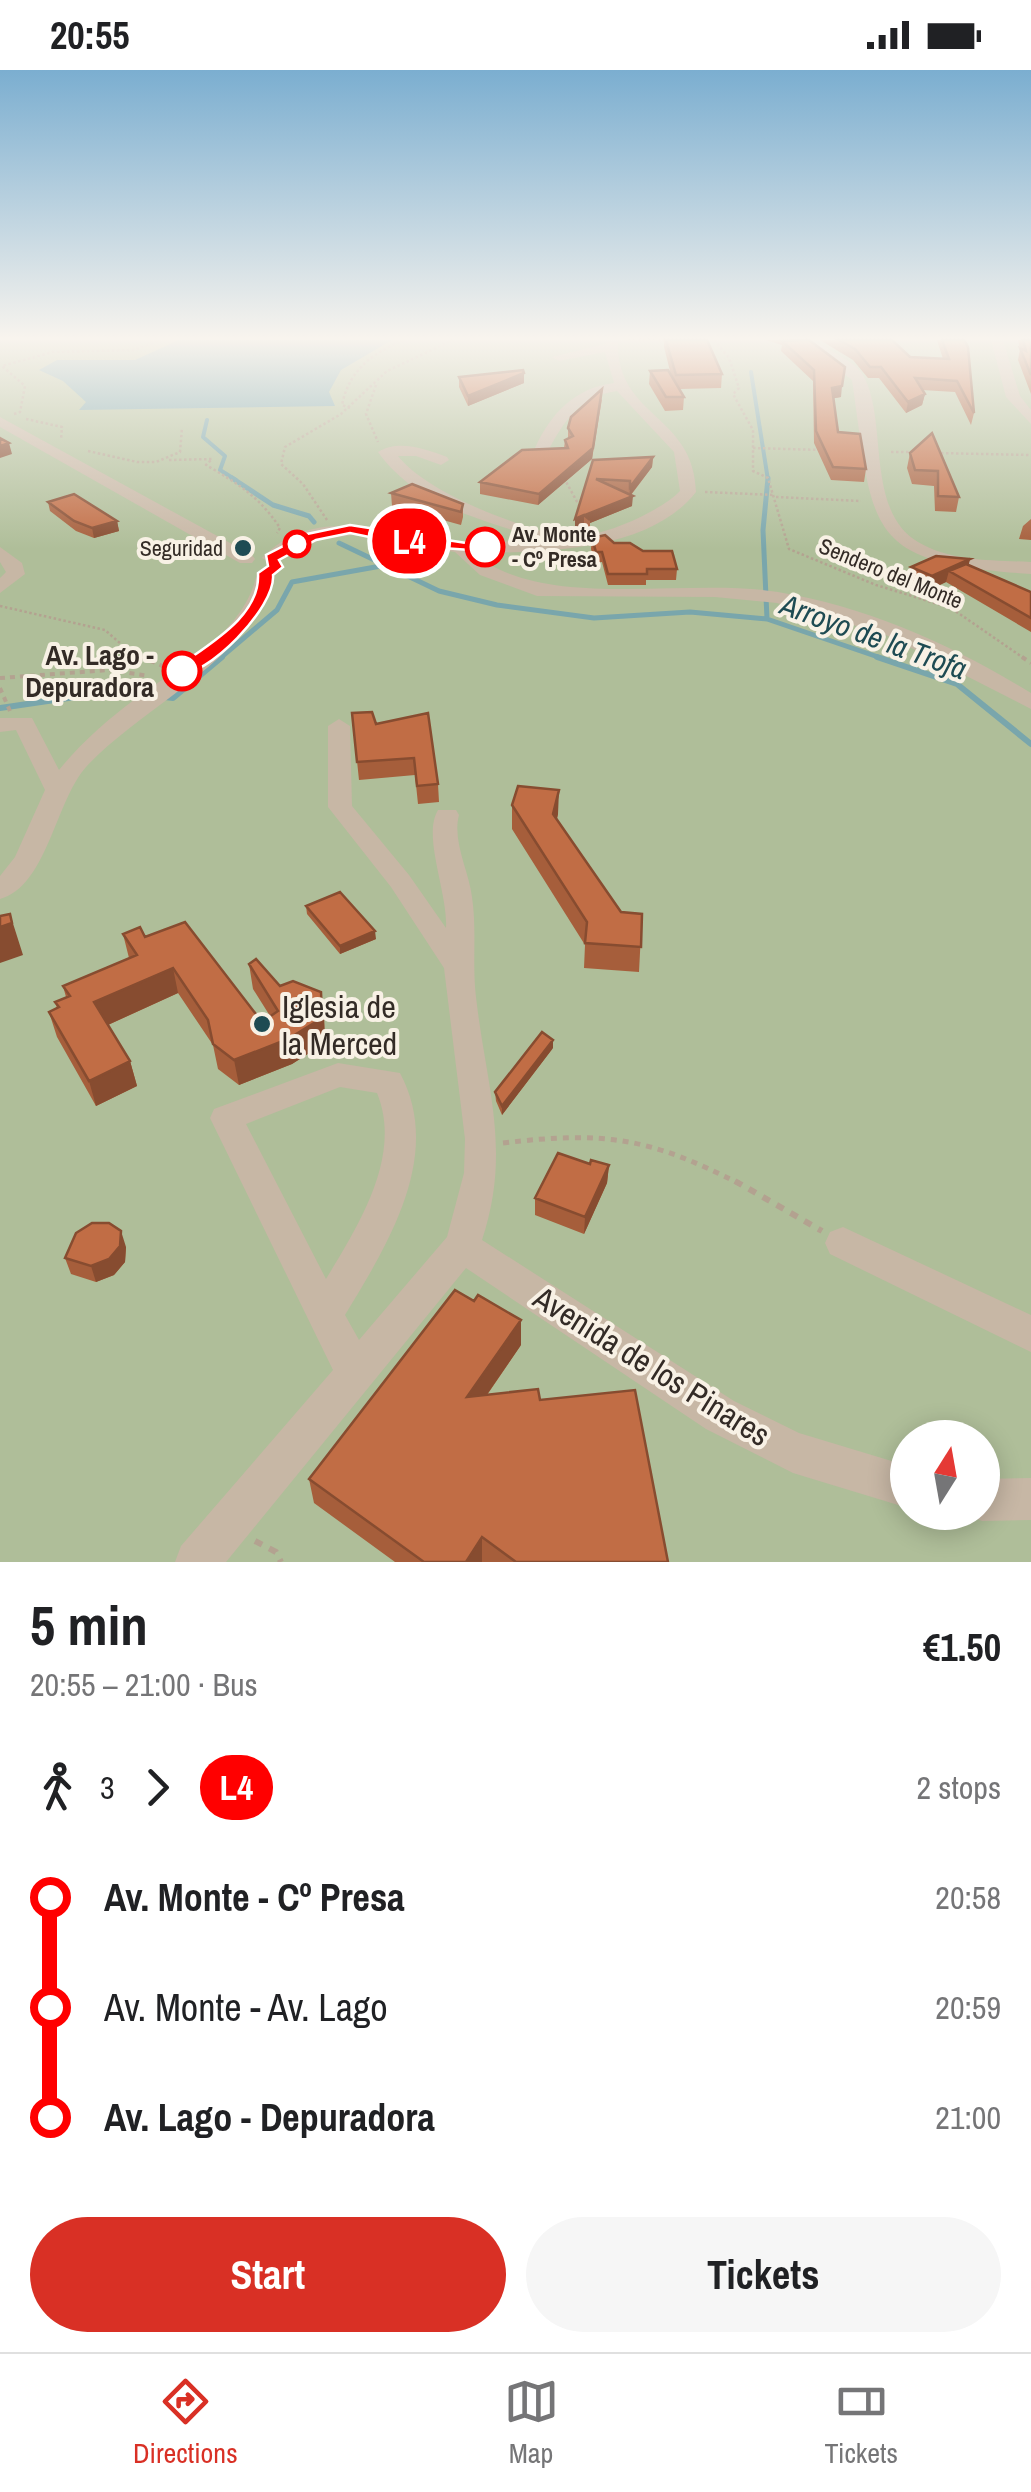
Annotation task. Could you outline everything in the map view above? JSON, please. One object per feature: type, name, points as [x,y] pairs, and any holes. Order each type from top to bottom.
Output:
[{"type":"street","points":[[542,448],[551,426],[566,410]]},
{"type":"street","points":[[5,418],[20,433],[246,559],[237,566],[242,572],[268,566],[304,540],[338,530],[461,548],[562,541],[654,519],[683,502],[690,476],[683,448],[638,410]]},
{"type":"street","points":[[863,410],[879,501],[888,528],[927,556],[978,566],[1031,568]]},
{"type":"street","points":[[0,439],[20,433]]},
{"type":"street","points":[[441,460],[418,451],[386,452],[397,470],[426,491],[562,541]]},
{"type":"street","points":[[461,548],[494,573],[536,591],[738,593],[825,610],[988,674],[1031,702]]},
{"type":"street","points":[[0,552],[15,567],[16,574],[0,587]]},
{"type":"street","points":[[0,890],[19,876],[34,852],[57,790],[96,744],[244,623],[266,587],[268,566]]},
{"type":"street","points":[[6,725],[24,723],[57,790]]},
{"type":"street","points":[[339,726],[340,807],[400,880],[458,966]]},
{"type":"street","points":[[197,1562],[462,1246],[482,1180],[484,1144],[479,1084],[458,966],[460,909],[444,828],[447,815]]},
{"type":"street","points":[[325,1314],[390,1193],[402,1143],[404,1109],[390,1082],[338,1075],[226,1118],[325,1314],[355,1373]]},
{"type":"street","points":[[843,1243],[1031,1334]]},
{"type":"street","name":"Avenida de los Pinares","points":[[462,1246],[720,1415],[793,1452],[890,1482]]},
{"type":"street","points":[[1000,1500],[1031,1499]]},
{"type":"path","points":[[304,540],[299,534],[322,526],[327,519],[303,484],[281,464],[285,448],[347,410]]},
{"type":"path","points":[[365,410],[367,428],[391,449]]},
{"type":"path","name":"Sendero del Monte","points":[[742,410],[753,430],[753,470],[768,478],[789,548],[876,585],[950,608],[1031,663]]},
{"type":"path","points":[[5,418],[20,412],[24,419],[62,426],[60,440],[71,445]]},
{"type":"path","points":[[164,460],[180,452],[183,445],[178,437],[182,428]]},
{"type":"path","points":[[542,448],[568,483],[595,536]]},
{"type":"path","points":[[753,448],[1031,456]]},
{"type":"path","points":[[82,450],[138,462],[212,459],[206,465],[266,506],[280,528],[275,537]]},
{"type":"path","points":[[697,493],[879,501]]},
{"type":"path","points":[[0,606],[36,610],[118,636],[127,651],[163,686]]},
{"type":"path","points":[[0,678],[109,670],[163,686]]},
{"type":"path","points":[[0,688],[6,725]]},
{"type":"path","points":[[484,1144],[591,1134],[649,1145],[745,1186],[843,1243]]},
{"type":"path","points":[[276,1552],[282,1562]]},
{"type":"green space","points":[[0,410],[1031,410],[1031,1562],[0,1562]]},
{"type":"building","points":[[579,410],[599,410],[593,448],[539,494],[480,482],[522,450],[568,448],[565,440],[573,436],[568,428],[571,417]]},
{"type":"building","points":[[815,410],[835,410],[838,432],[860,434],[866,469],[833,467],[816,431]]},
{"type":"building","points":[[932,433],[959,497],[938,496],[938,471],[915,470],[910,453]]},
{"type":"building","points":[[653,457],[630,487],[630,481],[596,479],[633,496],[585,515],[590,520],[584,515],[575,519],[593,460]]},
{"type":"building","points":[[412,484],[463,504],[461,512],[391,493]]},
{"type":"building","points":[[74,494],[117,521],[92,528],[74,521],[48,502]]},
{"type":"building","points":[[605,535],[614,543],[630,543],[643,551],[672,551],[677,569],[608,574],[602,552],[596,552],[592,538]]},
{"type":"building","points":[[936,556],[970,559],[932,576],[911,567]]},
{"type":"building","points":[[966,564],[1031,592],[1031,618],[949,571]]},
{"type":"building","points":[[372,712],[376,724],[428,713],[438,784],[417,786],[414,758],[357,762],[352,713]]},
{"type":"building","points":[[518,786],[559,790],[553,814],[621,912],[642,914],[641,947],[585,943],[587,922],[512,805]]},
{"type":"building","points":[[340,892],[375,931],[340,946],[306,906]]},
{"type":"building","points":[[10,914],[12,923],[0,927],[0,916]]},
{"type":"building","points":[[185,922],[262,1022],[278,1011],[249,964],[256,959],[280,986],[293,981],[321,992],[322,1018],[288,1039],[234,1060],[213,1044],[208,1020],[173,968],[94,1002],[130,1061],[89,1081],[49,1012],[59,1007],[55,1002],[70,996],[63,986],[137,955],[123,934],[140,927],[145,937]]},
{"type":"building","points":[[542,1032],[553,1040],[502,1106],[495,1092]]},
{"type":"building","points":[[558,1153],[590,1164],[591,1160],[609,1165],[585,1217],[535,1198]]},
{"type":"building","points":[[92,1223],[109,1223],[121,1231],[120,1246],[109,1259],[91,1266],[65,1258],[76,1233]]},
{"type":"building","points":[[455,1290],[474,1301],[478,1295],[521,1320],[467,1397],[538,1389],[540,1400],[635,1390],[668,1562],[516,1562],[482,1537],[466,1562],[424,1562],[309,1479]]},
{"type":"waterway","points":[[757,410],[768,479]]},
{"type":"waterway","points":[[207,420],[203,437],[225,456],[220,470],[236,480]]},
{"type":"waterway","points":[[232,478],[273,505],[309,516],[314,522]]},
{"type":"waterway","points":[[767,619],[763,530],[768,479]]},
{"type":"waterway","name":"Arroyo de la Trofa","points":[[339,543],[439,591],[497,605],[594,618],[690,612],[767,619]]},
{"type":"waterway","points":[[219,659],[277,610],[292,582],[381,566]]},
{"type":"waterway","name":"Arroyo de la Trofa","points":[[767,619],[884,659]]},
{"type":"waterway","points":[[165,697],[173,698],[222,657]]},
{"type":"waterway","name":"Arroyo de la Trofa","points":[[877,657],[957,684],[1031,744]]},
{"type":"waterway","points":[[0,708],[109,692],[147,695]]},
{"type":"bus line","name":"L4","points":[[182,671],[228,638],[256,609],[266,587],[266,573],[277,564],[271,558],[312,536],[350,529],[413,542],[485,547]]},
{"type":"place","name":"Av. Monte - Cº Presa","points":[[485,547]]},
{"type":"place","name":"Seguridad","points":[[243,548]]},
{"type":"place","name":"Av. Lago - Depuradora","points":[[182,671]]},
{"type":"place","name":"Iglesia de la Merced","points":[[262,1024]]}]
